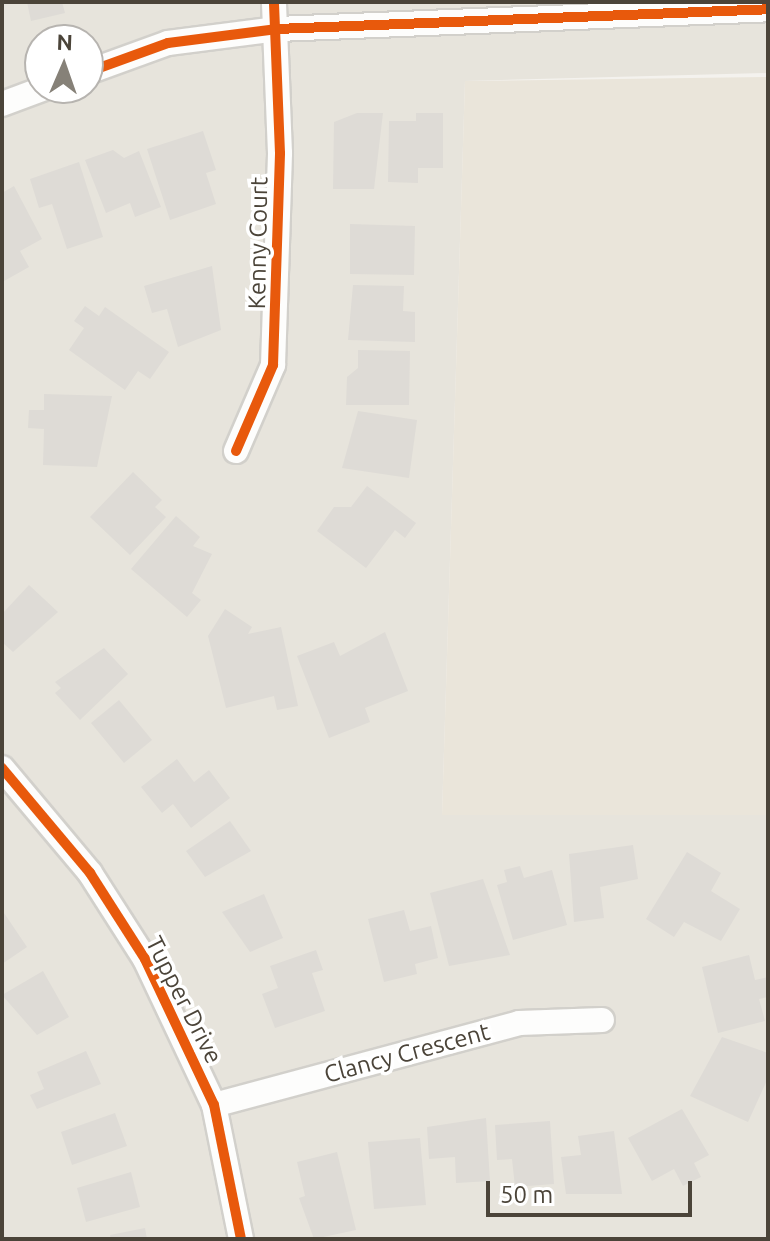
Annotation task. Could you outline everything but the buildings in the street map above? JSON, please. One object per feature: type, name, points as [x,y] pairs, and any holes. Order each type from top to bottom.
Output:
[{"type":"street","name":"Kenny Court","points":[[236,451],[273,365],[277,29],[274,2]]},
{"type":"street","points":[[104,66],[168,43],[277,29],[684,6],[768,9]]},
{"type":"street","points":[[2,104],[24,96]]},
{"type":"street","name":"Tupper Drive","points":[[2,768],[90,873],[145,959],[214,1105],[241,1239]]},
{"type":"street","name":"Clancy Crescent","points":[[214,1105],[519,1023],[602,1020]]},
{"type":"shaded area","points":[[2,2],[768,2],[768,73],[465,81],[442,815],[768,815],[768,1239],[2,1239]]},
{"type":"shaded area","points":[[768,77],[768,815],[442,815],[465,81]]},
{"type":"cycle path","points":[[236,451],[273,365],[280,153],[274,2]]},
{"type":"cycle path","points":[[104,66],[168,43],[277,29],[768,9]]},
{"type":"cycle path","points":[[2,768],[90,873],[145,959],[214,1105],[241,1239]]}]
